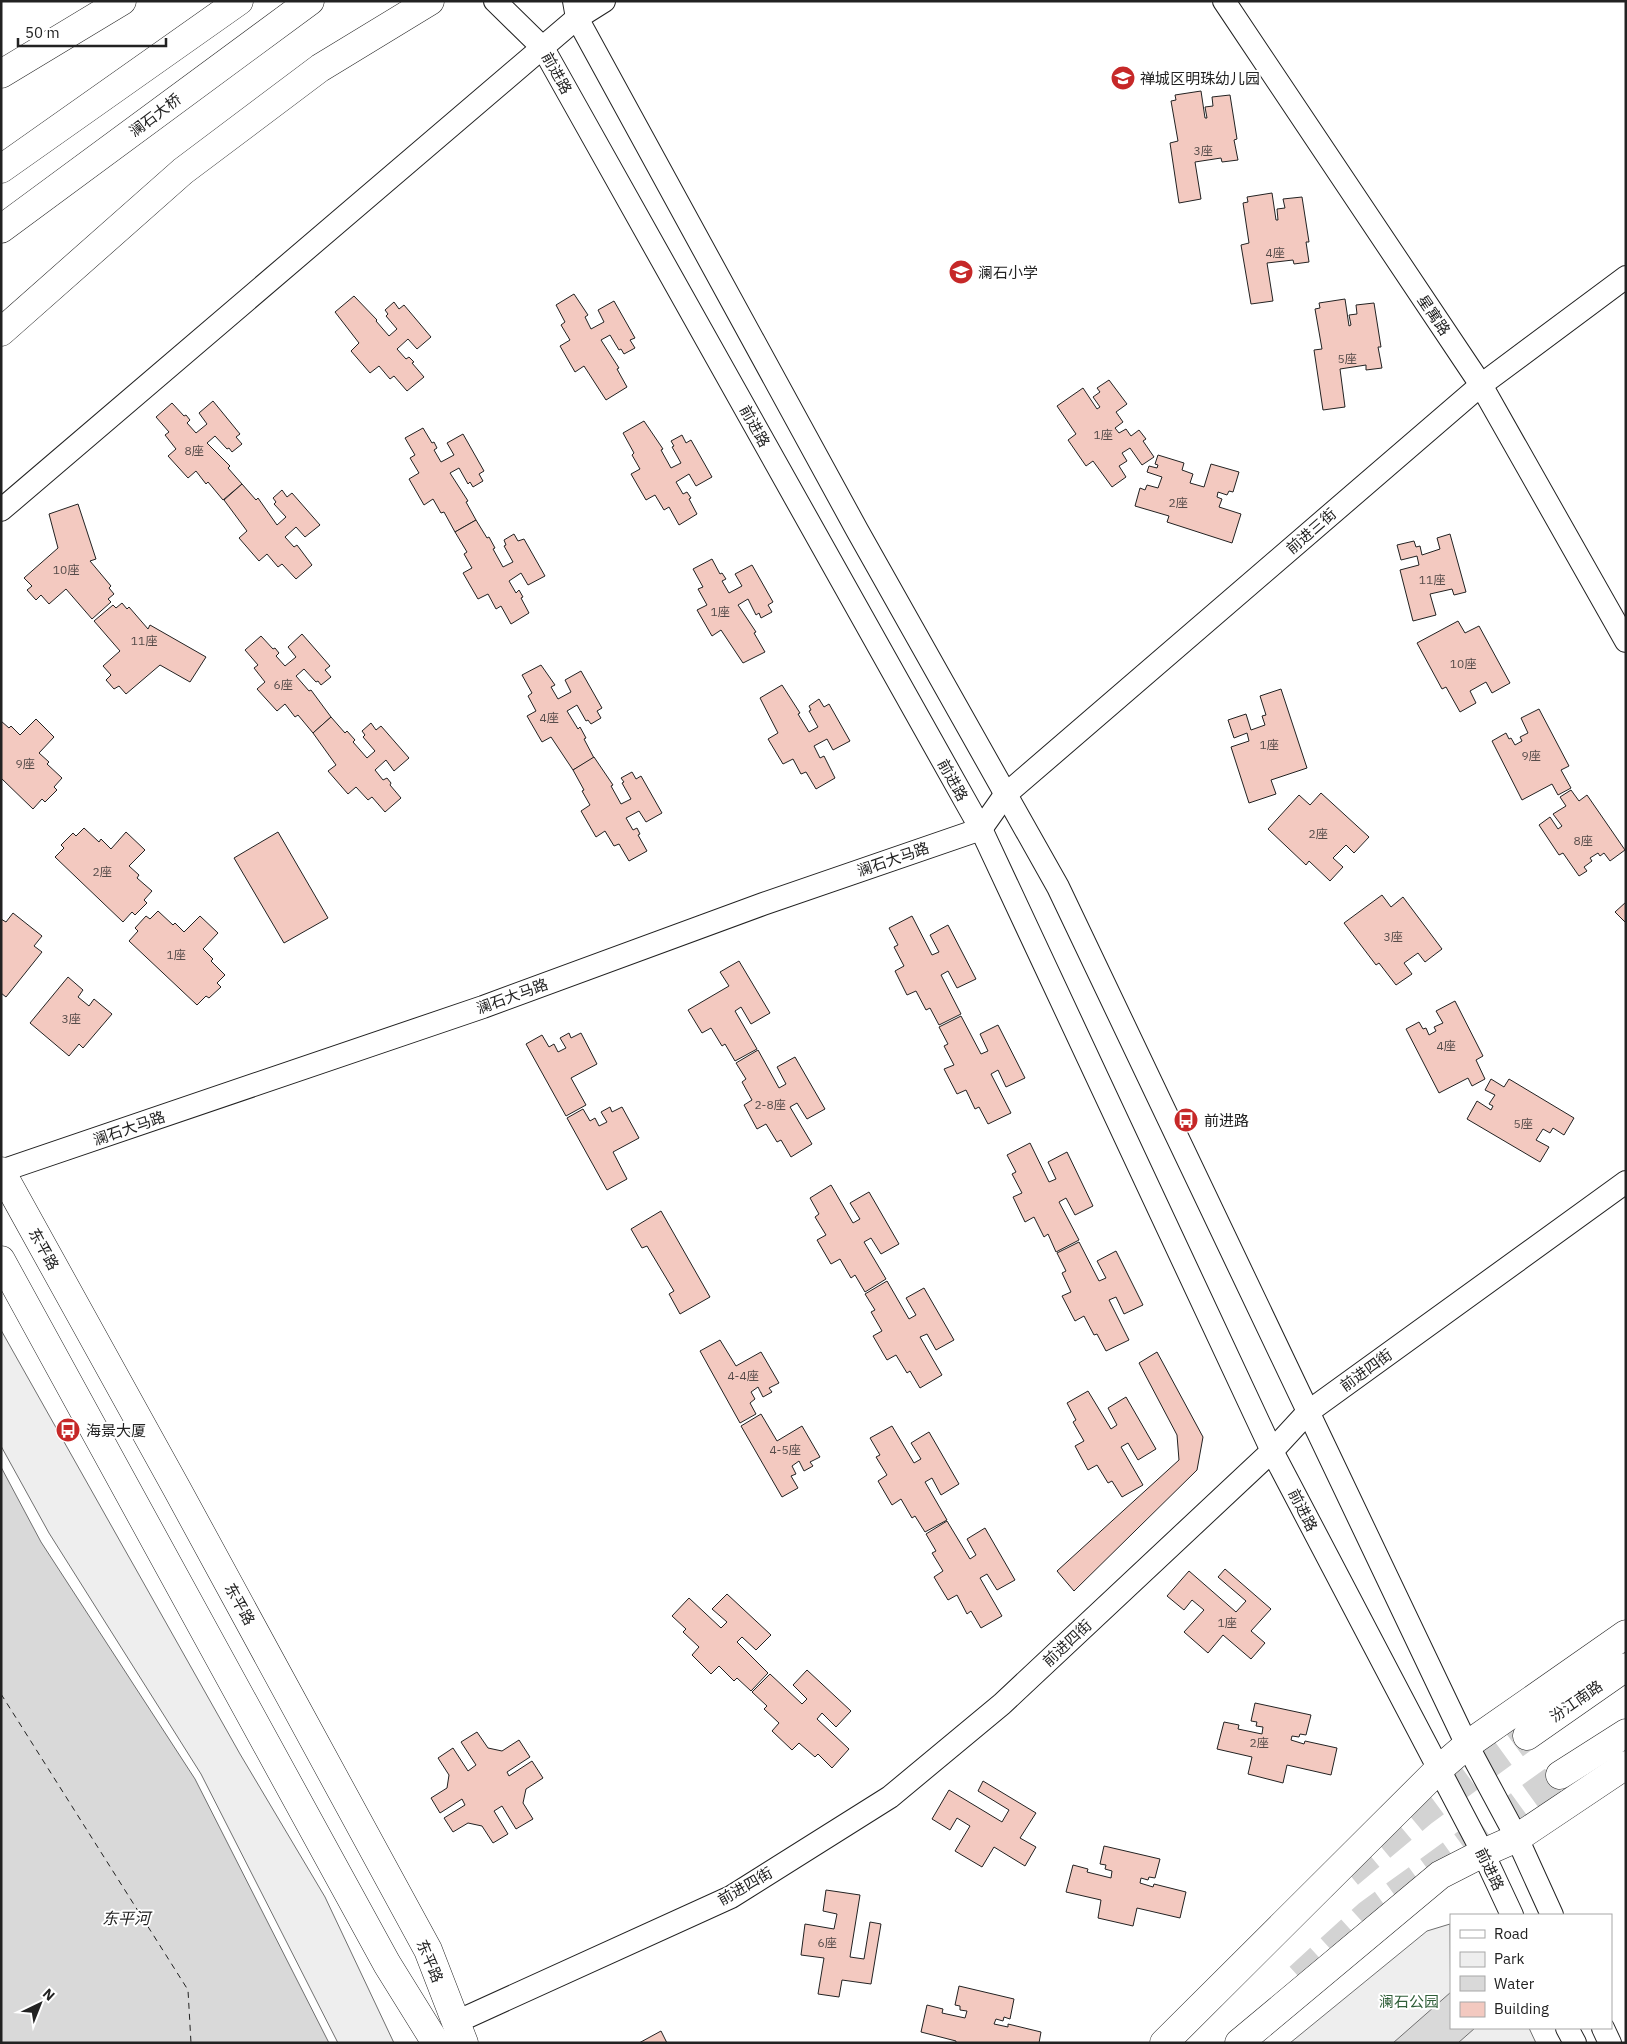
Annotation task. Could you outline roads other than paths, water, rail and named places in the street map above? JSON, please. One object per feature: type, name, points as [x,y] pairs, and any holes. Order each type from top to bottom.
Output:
[{"type":"main road","points":[[1,74],[122,1]]},
{"type":"main road","points":[[1,169],[239,1]]},
{"type":"main road","name":"澜石大桥","points":[[1,229],[310,1]]},
{"type":"main road","points":[[1,332],[183,170],[320,68],[430,1]]},
{"type":"main road","name":"东平路","points":[[1,1171],[182,1498],[428,1950],[459,2033]]},
{"type":"main road","points":[[1,1260],[387,1964],[436,2043]]},
{"type":"main road","points":[[1164,2043],[1438,1770],[1467,1745],[1626,1634]]},
{"type":"main road","name":"汾江南路","points":[[1527,1736],[1626,1667]]},
{"type":"main road","points":[[1560,1775],[1626,1733]]},
{"type":"main road","points":[[1239,2043],[1440,1876],[1483,1853],[1517,1838],[1626,1766]]},
{"type":"street","name":"前进路","points":[[495,1],[543,48],[981,829],[1272,1450],[1483,1853],[1512,1914]]},
{"type":"street","points":[[1,510],[543,48],[576,10],[604,1]]},
{"type":"street","name":"星寓路","points":[[1224,1],[1481,386],[1626,641]]},
{"type":"street","points":[[576,10],[852,522],[1058,887],[1467,1745],[1517,1838],[1552,1914]]},
{"type":"street","name":"前进三街","points":[[1005,795],[1481,386],[1626,277]]},
{"type":"street","points":[[981,829],[1005,795]]},
{"type":"street","name":"澜石大马路","points":[[1,1171],[483,1007],[763,904],[981,829]]},
{"type":"street","name":"前进四街","points":[[459,2033],[731,1896],[890,1797],[1002,1704],[1272,1450],[1308,1412],[1626,1182]]},
{"type":"street","points":[[1568,2029],[1575,2043]]},
{"type":"street","points":[[1603,2029],[1610,2043]]},
{"type":"water","name":"东平河","points":[[1,1467],[41,1542],[195,1779],[329,2043],[1,2043]]},
{"type":"water","points":[[1450,1993],[1450,2029],[1474,2029],[1458,2043],[1393,2043]]},
{"type":"tunnel","points":[[1349,1874],[1422,1813],[1527,1736]]},
{"type":"tunnel","points":[[1299,1977],[1368,1914],[1560,1775]]},
{"type":"place","name":"禅城区明珠幼儿园","points":[[1123,78]]},
{"type":"place","name":"澜石小学","points":[[961,272]]},
{"type":"place","name":"前进路","points":[[1186,1120]]},
{"type":"place","name":"海景大厦","points":[[68,1430]]},
{"type":"park label","name":"澜石公园","points":[[1409,2001]]}]
